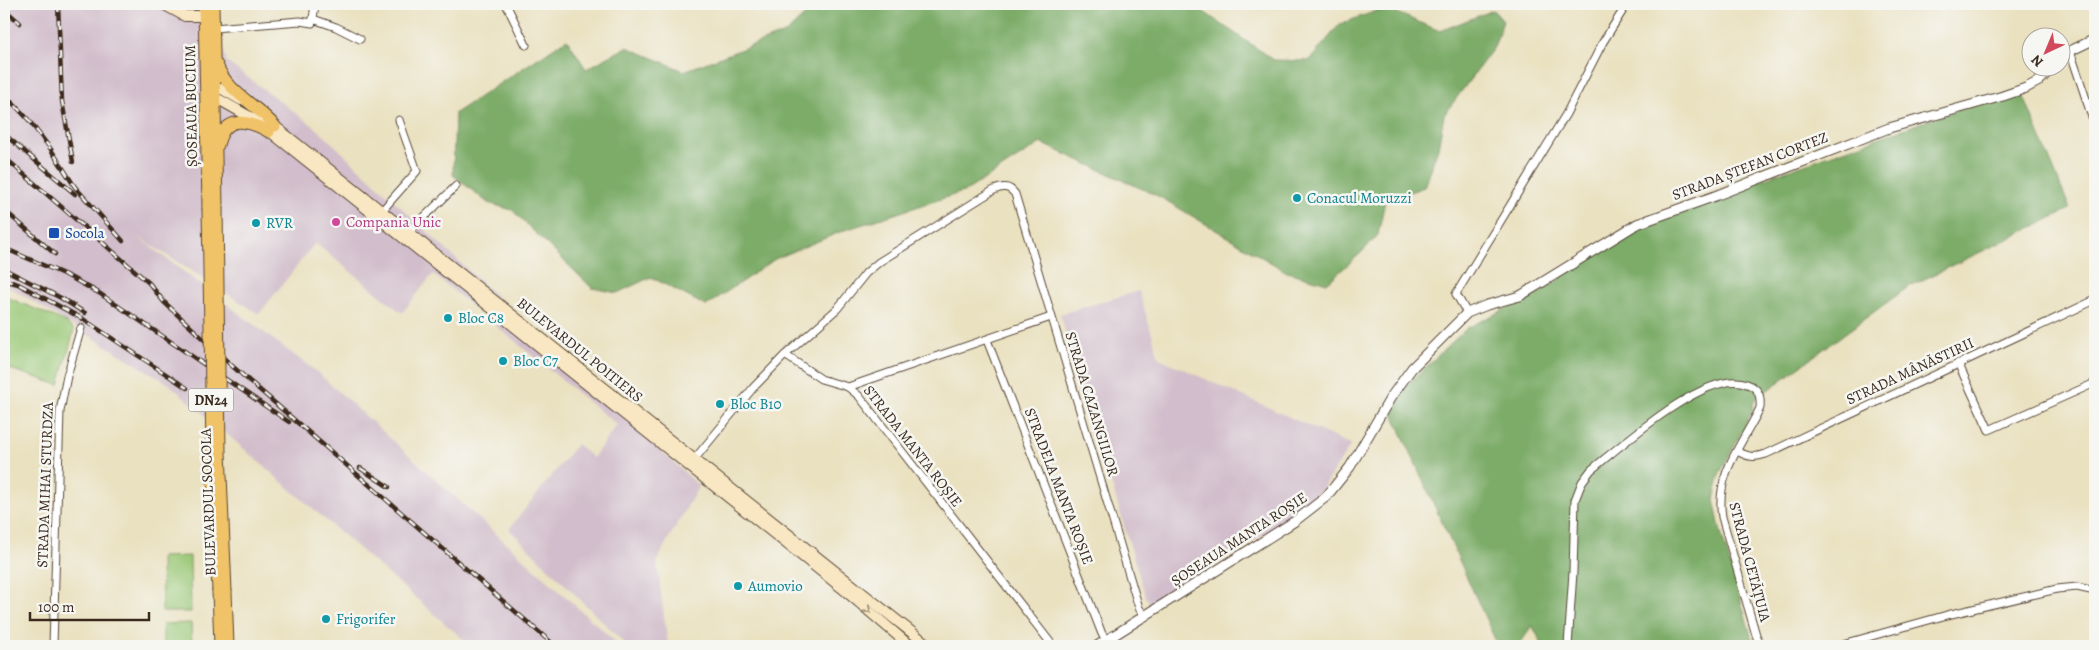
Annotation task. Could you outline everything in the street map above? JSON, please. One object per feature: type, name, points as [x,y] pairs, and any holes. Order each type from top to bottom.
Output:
[{"type":"main road","points":[[163,4],[185,16],[209,16]]},
{"type":"main road","name":"ȘOSEAUA BUCIUM","points":[[204,4],[214,28],[211,95],[216,154],[213,208]]},
{"type":"main road","name":"ȘOSEAUA BUCIUM","points":[[213,4],[209,16],[213,208]]},
{"type":"main road","points":[[214,58],[227,84],[266,115],[272,129]]},
{"type":"main road","name":"BULEVARDUL POITIERS","points":[[211,95],[272,129],[692,463],[929,646]]},
{"type":"main road","points":[[216,154],[219,140],[225,129],[232,123],[241,121],[272,129]]},
{"type":"main road","name":"BULEVARDUL SOCOLA","points":[[213,208],[220,452],[222,591],[220,646]]},
{"type":"main road","name":"BULEVARDUL POITIERS","points":[[379,214],[409,232],[841,586],[910,646]]},
{"type":"main road","name":"BULEVARDUL SOCOLA","points":[[222,591],[228,646]]},
{"type":"street","points":[[214,28],[300,21],[312,23],[315,4]]},
{"type":"street","points":[[506,4],[526,45]]},
{"type":"street","points":[[1467,314],[1456,294],[1566,114],[1603,42],[1627,4]]},
{"type":"street","points":[[313,19],[336,27],[360,39]]},
{"type":"street","points":[[2072,49],[2095,40]]},
{"type":"street","points":[[2072,56],[2095,126]]},
{"type":"street","name":"STRADA ȘTEFAN CORTEZ","points":[[1467,314],[1487,305],[1520,296],[1637,224],[1715,196],[1889,128],[2018,91],[2042,78]]},
{"type":"street","points":[[379,214],[417,172],[399,120]]},
{"type":"street","points":[[409,232],[456,186]]},
{"type":"street","points":[[692,463],[758,383],[785,355],[837,309],[866,273],[879,262],[938,224],[1001,187],[1007,187],[1016,194],[1051,317]]},
{"type":"street","name":"STRADA MÂNĂSTIRII","points":[[1737,451],[1755,458],[1766,454],[2095,300]]},
{"type":"street","name":"ȘOSEAUA MANTA ROȘIE","points":[[1098,646],[1306,514],[1326,497],[1350,467],[1391,397],[1412,368],[1467,314]]},
{"type":"street","name":"STRADA CAZANGIILOR","points":[[848,387],[1051,317],[1139,608],[1145,617]]},
{"type":"street","name":"STRADA MIHAI STURDZA","points":[[53,646],[60,411],[67,376],[81,328]]},
{"type":"street","name":"STRADELA MANTA ROȘIE","points":[[988,340],[1098,625],[1106,640]]},
{"type":"street","name":"STRADA MANTA ROȘIE","points":[[785,355],[821,379],[848,387],[859,396],[1053,646]]},
{"type":"street","points":[[1958,363],[1990,430],[2095,383]]},
{"type":"street","name":"STRADA CETĂȚUIA","points":[[1568,646],[1575,500],[1582,482],[1592,470],[1675,404],[1715,385],[1730,382],[1744,382],[1755,387],[1761,396],[1760,408],[1723,479],[1719,502],[1756,635],[1762,646]]},
{"type":"street","points":[[1836,646],[2057,589],[2077,587],[2095,592]]},
{"type":"shaded area","points":[[4,4],[211,4],[227,62],[316,128],[699,486],[665,545],[657,563],[668,646],[627,646],[509,529],[577,444],[593,458],[617,425],[433,274],[402,313],[315,243],[259,314],[135,235],[318,373],[620,646],[471,646],[169,384],[4,284]]},
{"type":"shaded area","points":[[1139,291],[1159,358],[1351,445],[1317,496],[1302,510],[1152,605],[1146,598],[1060,314]]},
{"type":"green space","points":[[817,4],[1192,4],[1274,60],[1309,61],[1340,24],[1385,8],[1440,31],[1493,10],[1503,21],[1494,47],[1444,115],[1438,148],[1424,187],[1385,201],[1378,235],[1327,283],[1287,272],[1160,197],[1041,143],[966,191],[845,230],[775,259],[706,306],[651,277],[617,293],[592,288],[512,210],[488,203],[453,175],[455,113],[567,39],[586,69],[627,47],[684,71],[787,32]]},
{"type":"green space","points":[[2021,90],[2070,209],[1908,287],[1754,401],[1751,414],[1720,473],[1714,500],[1721,533],[1754,646],[1543,646],[1532,625],[1519,646],[1498,646],[1388,403],[1467,328],[1542,291],[1638,223],[1937,117]]},
{"type":"green space","points":[[4,296],[64,321],[74,330],[59,385],[4,367]]},
{"type":"green space","points":[[190,556],[191,612],[162,612],[161,557]]},
{"type":"green space","points":[[191,623],[192,646],[163,646],[163,624]]},
{"type":"railway","points":[[58,4],[62,101],[73,162]]},
{"type":"railway","points":[[4,9],[20,23]]},
{"type":"railway","points":[[4,94],[27,118],[50,148],[75,187],[123,241]]},
{"type":"railway","points":[[4,134],[75,194]]},
{"type":"railway","points":[[4,157],[149,283],[164,302],[231,365],[555,646]]},
{"type":"railway","points":[[4,210],[55,254]]},
{"type":"railway","points":[[4,248],[68,276],[99,293],[289,422]]},
{"type":"railway","points":[[4,269],[61,298],[85,313]]},
{"type":"railway","points":[[4,280],[18,284],[83,319],[187,388]]},
{"type":"railway","points":[[360,468],[389,487]]},
{"type":"place","name":"Conacul Moruzzi","points":[[1297,198]]},
{"type":"place","name":"Compania Unic","points":[[336,222]]},
{"type":"place","name":"RVR","points":[[256,223]]},
{"type":"place","name":"Socola","points":[[54,233]]},
{"type":"place","name":"Bloc C8","points":[[448,318]]},
{"type":"place","name":"Bloc C7","points":[[503,361]]},
{"type":"place","name":"Bloc B10","points":[[720,404]]},
{"type":"place","name":"Aumovio","points":[[738,586]]},
{"type":"place","name":"Frigorifer","points":[[326,619]]}]
